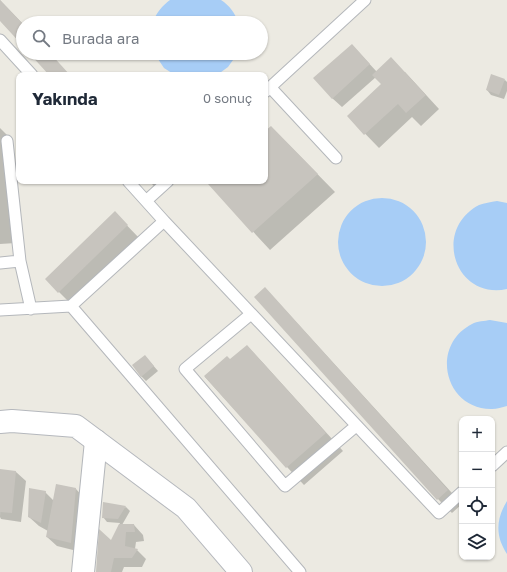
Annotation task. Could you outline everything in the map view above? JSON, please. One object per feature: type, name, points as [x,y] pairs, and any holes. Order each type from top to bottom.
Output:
[{"type":"main road","points":[[0,422],[12,421],[76,426],[186,508],[241,572]]},
{"type":"main road","points":[[83,572],[96,441]]},
{"type":"lane","points":[[336,158],[268,90],[365,0]]},
{"type":"lane","points":[[0,40],[16,58]]},
{"type":"lane","points":[[18,60],[29,72]]},
{"type":"lane","points":[[6,141],[20,261],[30,309]]},
{"type":"lane","points":[[131,184],[439,513],[459,495]]},
{"type":"lane","points":[[146,201],[165,184]]},
{"type":"lane","points":[[0,310],[71,306],[164,221]]},
{"type":"lane","points":[[0,263],[20,261]]},
{"type":"lane","points":[[71,306],[300,572]]},
{"type":"lane","points":[[251,314],[185,369],[285,486],[356,426]]},
{"type":"lane","points":[[495,463],[507,452]]},
{"type":"water","points":[[170,0],[221,0],[227,4],[236,16],[156,16]]},
{"type":"water","points":[[159,60],[233,60],[228,67],[221,72],[170,72],[164,68]]},
{"type":"water","points":[[373,198],[391,198],[407,205],[419,217],[426,233],[426,251],[419,267],[407,279],[391,286],[373,286],[357,279],[345,267],[338,251],[338,233],[345,217],[357,205]]},
{"type":"water","points":[[497,201],[507,203],[507,289],[489,290],[474,284],[463,274],[456,260],[453,245],[456,230],[465,216],[479,205]]},
{"type":"water","points":[[490,320],[507,323],[507,406],[492,409],[476,407],[463,399],[454,388],[448,375],[447,361],[450,347],[459,334],[474,323]]},
{"type":"water","points":[[507,501],[507,554],[500,541],[498,528],[503,508]]},
{"type":"building","points":[[0,0],[16,17],[16,38],[0,21]]},
{"type":"building","points":[[352,44],[370,64],[332,99],[313,78]]},
{"type":"building","points":[[391,57],[426,95],[406,113],[398,104],[364,135],[347,116],[381,84],[372,75]]},
{"type":"building","points":[[35,60],[56,60],[67,72],[46,72]]},
{"type":"building","points":[[491,74],[505,79],[499,95],[486,90]]},
{"type":"building","points":[[271,126],[318,174],[252,233],[208,184],[268,184],[268,128]]},
{"type":"building","points":[[115,211],[128,225],[58,293],[45,279]]},
{"type":"building","points":[[265,287],[448,490],[437,500],[254,297]]},
{"type":"building","points":[[247,345],[326,433],[286,468],[204,376],[227,356],[230,359]]},
{"type":"building","points":[[145,355],[154,366],[141,377],[132,365]]},
{"type":"building","points":[[0,469],[16,471],[12,513],[0,512]]},
{"type":"building","points":[[56,484],[76,488],[71,543],[46,537]]},
{"type":"building","points":[[29,488],[46,491],[41,523],[28,517]]},
{"type":"building","points":[[103,502],[126,506],[118,519],[102,518]]},
{"type":"building","points":[[119,524],[134,524],[135,532],[126,532],[125,546],[138,549],[132,558],[114,558],[111,572],[96,572],[99,529],[111,540]]}]
